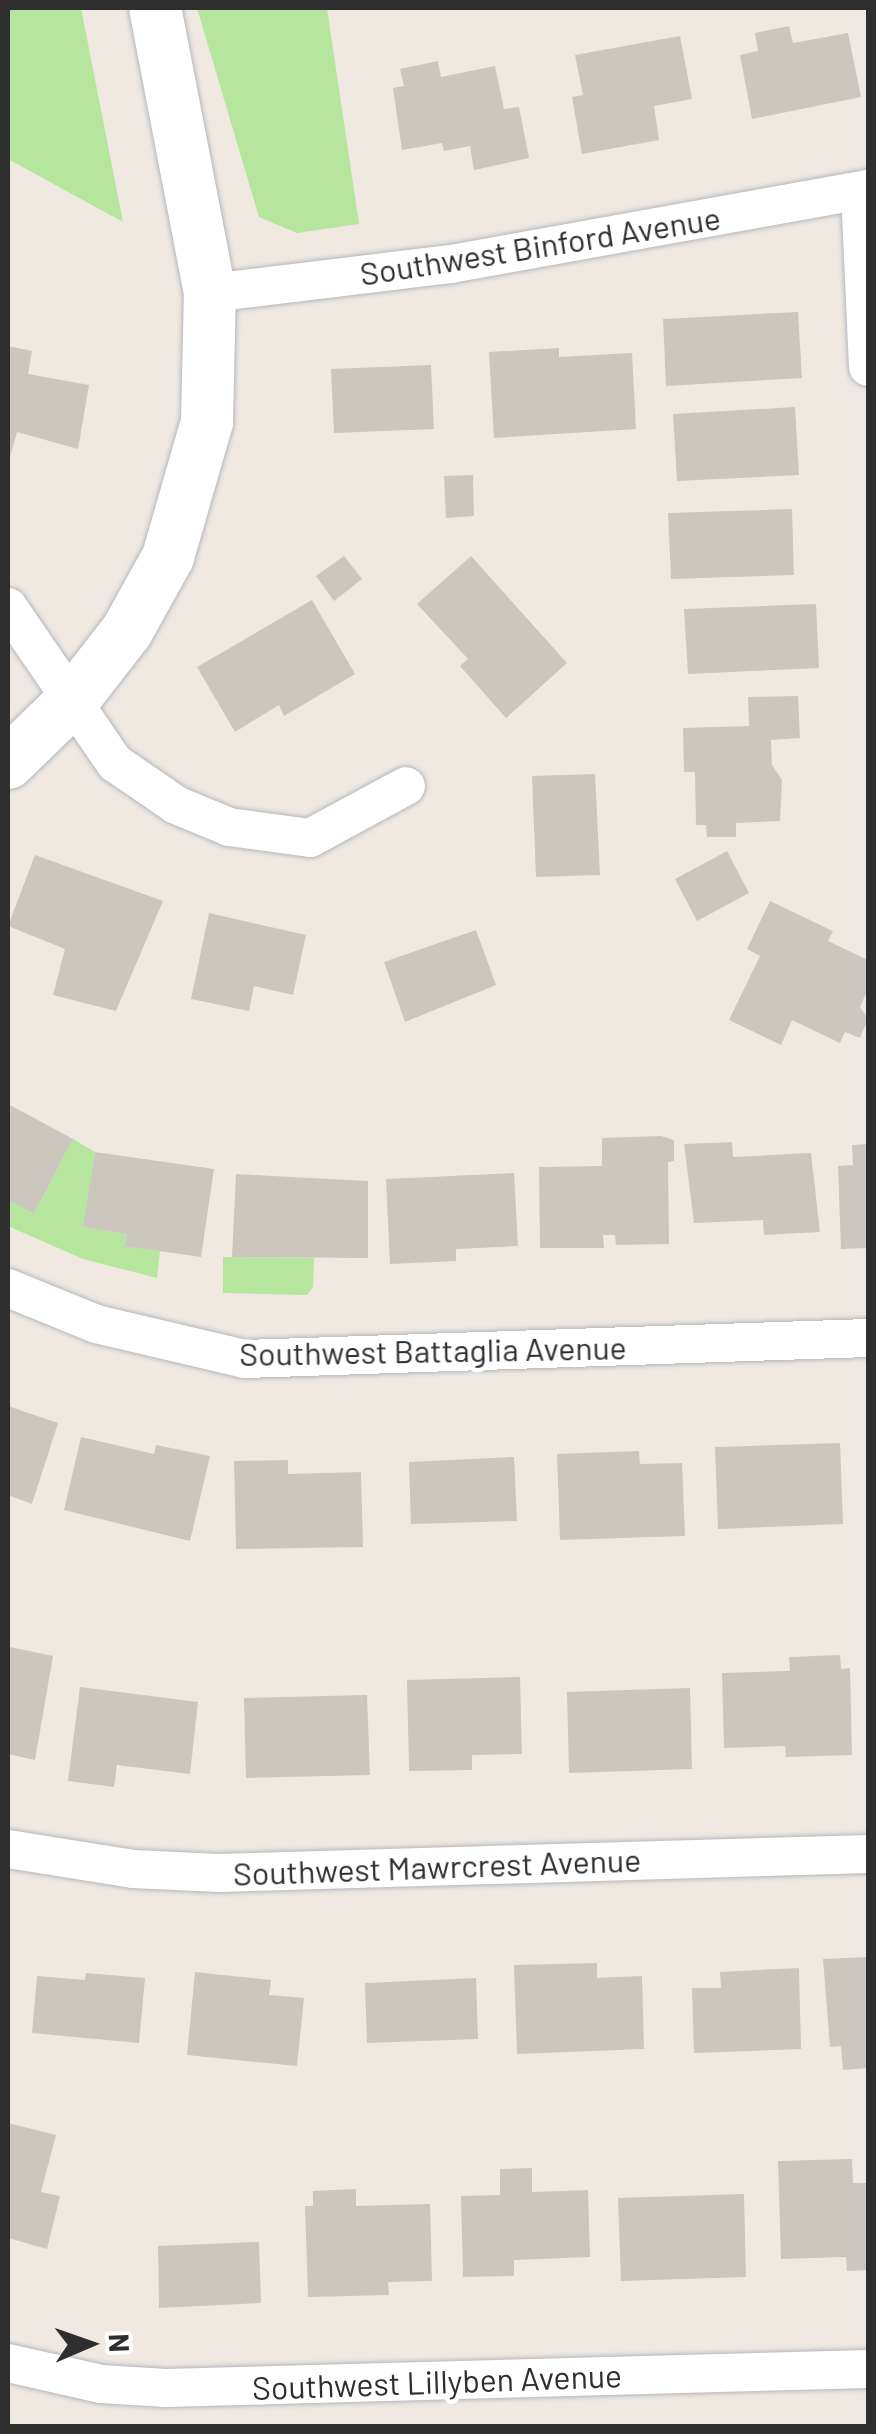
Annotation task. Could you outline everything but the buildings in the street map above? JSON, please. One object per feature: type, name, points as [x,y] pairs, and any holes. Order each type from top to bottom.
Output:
[{"type":"street","points":[[8,762],[74,698],[127,631],[182,519],[207,422],[210,294],[155,8]]},
{"type":"street","points":[[864,190],[868,368]]},
{"type":"street","name":"Southwest Binford Avenue","points":[[210,294],[451,264],[864,190]]},
{"type":"street","points":[[8,607],[115,763],[176,805],[229,827],[310,838],[406,786]]},
{"type":"street","name":"Southwest Battaglia Avenue","points":[[8,1288],[114,1330],[245,1359],[868,1338]]},
{"type":"street","name":"Southwest Mawrcrest Avenue","points":[[8,1850],[132,1869],[219,1873],[868,1854]]},
{"type":"street","name":"Southwest Lillyben Avenue","points":[[8,2363],[101,2384],[166,2388],[868,2369]]},
{"type":"green space","points":[[8,8],[81,8],[123,222],[8,159]]},
{"type":"green space","points":[[197,8],[327,8],[359,224],[297,233],[259,217]]},
{"type":"green space","points":[[73,1139],[95,1152],[84,1227],[127,1234],[124,1245],[160,1251],[157,1278],[83,1259],[8,1226],[8,1200],[34,1214]]},
{"type":"green space","points":[[223,1257],[314,1258],[313,1287],[307,1295],[223,1293]]}]
